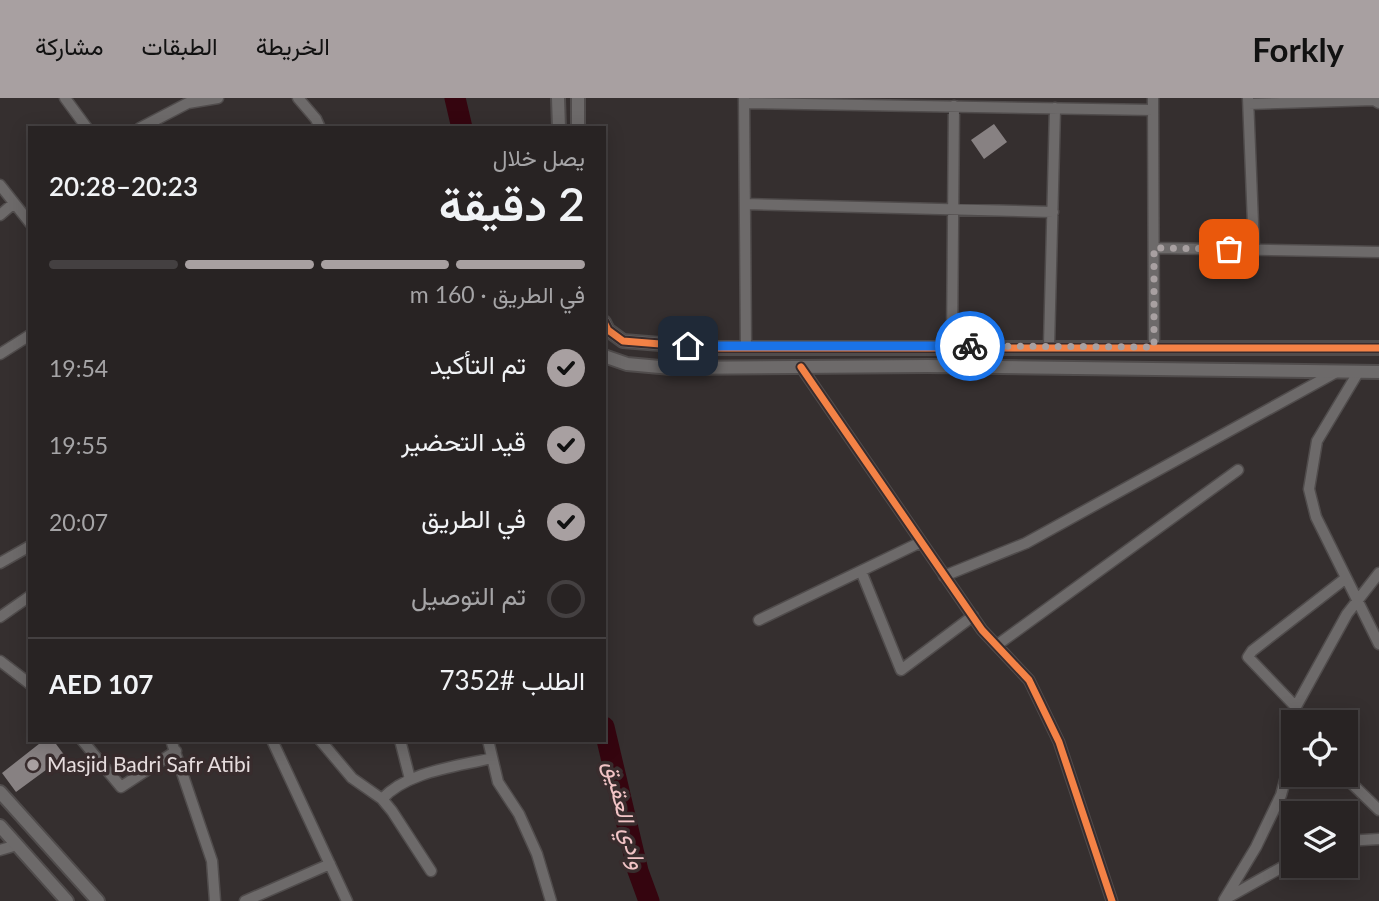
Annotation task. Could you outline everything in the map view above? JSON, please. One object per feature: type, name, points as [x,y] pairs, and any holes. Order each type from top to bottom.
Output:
[{"type":"street","points":[[65,98],[86,126]]},
{"type":"street","points":[[144,126],[188,103],[218,98]]},
{"type":"street","points":[[298,98],[319,126]]},
{"type":"street","points":[[558,98],[559,126]]},
{"type":"street","points":[[571,98],[578,98],[578,126]]},
{"type":"street","points":[[1153,98],[1154,347]]},
{"type":"street","points":[[746,347],[744,100],[1153,110]]},
{"type":"street","points":[[1254,249],[1248,101],[1374,100],[1379,103]]},
{"type":"street","points":[[952,346],[954,106]]},
{"type":"street","points":[[1049,346],[1055,108]]},
{"type":"street","points":[[161,117],[165,126]]},
{"type":"street","points":[[0,185],[28,220]]},
{"type":"street","points":[[0,215],[14,203]]},
{"type":"street","points":[[745,204],[1053,212]]},
{"type":"street","points":[[1154,248],[1379,252]]},
{"type":"street","points":[[606,326],[623,341],[710,348],[1379,348]]},
{"type":"street","points":[[0,354],[28,336]]},
{"type":"street","points":[[1012,346],[1013,367]]},
{"type":"street","points":[[606,357],[627,364],[671,368],[1013,367],[1379,372]]},
{"type":"street","points":[[801,367],[973,616],[1029,680],[1059,742],[1112,901]]},
{"type":"street","points":[[944,576],[1026,542],[1339,371]]},
{"type":"street","points":[[1359,371],[1317,441],[1309,489],[1316,517],[1379,644]]},
{"type":"street","points":[[997,645],[1238,470]]},
{"type":"street","points":[[759,620],[921,542]]},
{"type":"street","points":[[0,563],[28,547]]},
{"type":"street","points":[[861,571],[901,670],[973,616]]},
{"type":"street","points":[[1295,710],[1347,614],[1379,573]]},
{"type":"street","points":[[1296,707],[1248,657],[1252,651],[1346,578]]},
{"type":"street","points":[[0,617],[28,597]]},
{"type":"street","points":[[0,660],[28,682]]},
{"type":"street","points":[[84,742],[121,787],[176,751]]},
{"type":"street","points":[[172,742],[212,861],[215,901]]},
{"type":"street","points":[[273,742],[347,901]]},
{"type":"street","points":[[322,742],[352,778],[382,799],[410,836],[431,871]]},
{"type":"street","points":[[401,742],[410,779]]},
{"type":"street","points":[[488,742],[498,782],[519,814],[537,853],[551,901]]},
{"type":"street","points":[[382,799],[392,788],[410,779],[492,758]]},
{"type":"street","points":[[1224,901],[1256,847],[1284,787]]},
{"type":"street","points":[[1355,787],[1379,810]]},
{"type":"street","points":[[0,792],[98,901]]},
{"type":"street","points":[[0,826],[67,901]]},
{"type":"street","points":[[1358,840],[1379,839]]},
{"type":"street","points":[[0,850],[17,845]]},
{"type":"street","points":[[246,901],[330,864]]},
{"type":"street","points":[[1224,901],[1281,866]]},
{"type":"building","points":[[994,124],[1007,142],[984,159],[971,140]]},
{"type":"building","name":"Masjid Badri Safr Atibi","points":[[41,742],[54,742],[65,756],[16,792],[2,773]]},
{"type":"waterway","name":"وادي العقيق","points":[[455,98],[462,126]]},
{"type":"waterway","name":"وادي العقيق","points":[[606,735],[638,871],[649,901]]},
{"type":"cycle path","points":[[606,326],[623,341],[710,348],[1379,348]]},
{"type":"cycle path","points":[[801,367],[982,630],[1029,680],[1059,742],[1112,901]]},
{"type":"way so far","points":[[970,346],[1154,347],[1154,248],[1229,249]]},
{"type":"place","name":"Masjid Badri Safr Atibi","points":[[33,765]]},
{"type":"route","points":[[688,346],[970,346]]}]
